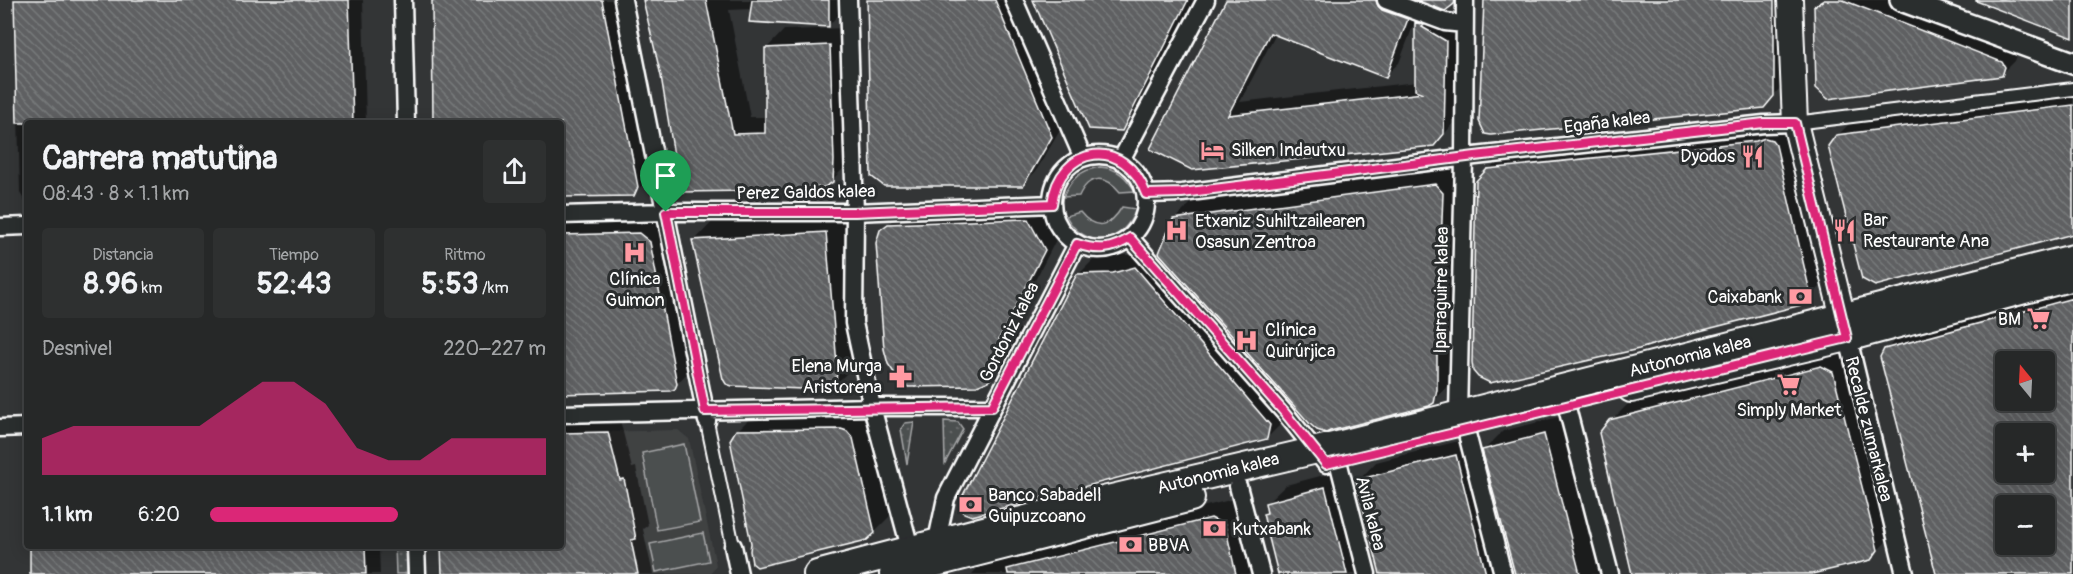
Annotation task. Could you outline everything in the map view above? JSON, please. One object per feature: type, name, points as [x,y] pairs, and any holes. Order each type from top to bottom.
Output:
[{"type":"main road","name":"Recalde zumarkalea","points":[[1791,0],[1795,123],[1845,328]]},
{"type":"main road","name":"Autonomia kalea","points":[[1462,422],[1566,404],[1845,328],[2073,258]]},
{"type":"main road","name":"Autonomia kalea","points":[[817,574],[919,564],[1238,486],[1326,458],[1462,422],[1845,328],[2073,277]]},
{"type":"main road","name":"Autonomia kalea","points":[[919,564],[1052,512],[1326,458]]},
{"type":"street","points":[[403,0],[406,120]]},
{"type":"street","points":[[623,0],[739,574]]},
{"type":"street","points":[[848,0],[855,212],[854,323],[872,407],[919,564]]},
{"type":"street","points":[[1014,0],[1083,158]]},
{"type":"street","points":[[1121,160],[1206,0]]},
{"type":"street","points":[[1386,0],[1445,22],[1464,24]]},
{"type":"street","name":"Iparraguirre kalea","points":[[1465,0],[1462,422],[1503,574]]},
{"type":"street","points":[[1901,0],[2073,63]]},
{"type":"street","name":"Egaña kalea","points":[[1146,194],[1182,193],[1764,123],[1795,123],[2073,89]]},
{"type":"street","points":[[1109,155],[1121,160],[1133,168],[1142,180],[1146,194],[1146,213],[1137,231],[1118,246],[1090,249],[1077,244],[1068,238],[1056,223],[1052,204],[1054,190],[1060,176],[1070,165],[1083,158],[1109,155]]},
{"type":"street","name":"Perez Galdos kalea","points":[[564,215],[666,212],[855,212],[1052,204]]},
{"type":"street","points":[[0,227],[24,226]]},
{"type":"street","points":[[1130,238],[1326,458]]},
{"type":"street","name":"Gordoniz kalea","points":[[919,564],[946,498],[1077,244]]},
{"type":"street","name":"Recalde zumarkalea","points":[[1845,328],[1901,573]]},
{"type":"street","points":[[1566,404],[1610,574]]},
{"type":"street","points":[[564,414],[706,416],[872,407],[992,407]]},
{"type":"street","points":[[0,428],[24,427]]},
{"type":"street","name":"Avila kalea","points":[[1326,458],[1367,574]]},
{"type":"street","points":[[1238,486],[1261,574]]},
{"type":"street","points":[[416,549],[417,574]]},
{"type":"shaded area","points":[[1100,167],[1112,169],[1121,174],[1135,191],[1120,192],[1109,182],[1098,179],[1088,184],[1079,196],[1063,197],[1077,176],[1087,170]]},
{"type":"shaded area","points":[[1122,207],[1136,209],[1122,230],[1103,239],[1093,239],[1083,235],[1066,216],[1080,212],[1092,222],[1103,224],[1113,219]]},
{"type":"shaded area","points":[[944,421],[958,422],[963,429],[945,463]]},
{"type":"shaded area","points":[[914,422],[907,464],[901,429],[905,423]]},
{"type":"shaded area","points":[[678,430],[689,439],[716,565],[710,574],[572,574],[564,471],[564,433]]},
{"type":"shaded area","points":[[684,444],[700,522],[657,530],[642,453]]},
{"type":"shaded area","points":[[703,533],[709,561],[656,572],[650,544]]},
{"type":"shaded area","points":[[395,549],[406,549],[407,574],[396,574]]},
{"type":"building","points":[[14,0],[349,0],[353,120],[24,120],[24,123],[17,123]]},
{"type":"building","points":[[432,0],[602,0],[638,187],[634,196],[564,197],[564,120],[433,120]]},
{"type":"building","points":[[643,0],[706,0],[733,134],[765,133],[765,48],[830,45],[833,182],[825,187],[680,192],[661,76]]},
{"type":"building","points":[[752,0],[829,0],[829,27],[749,22]]},
{"type":"building","points":[[867,0],[995,0],[1052,137],[1023,186],[884,186],[871,176]]},
{"type":"building","points":[[1033,0],[1188,0],[1122,131],[1089,129]]},
{"type":"building","points":[[1226,0],[1376,0],[1382,10],[1408,19],[1386,78],[1270,33],[1228,115],[1423,93],[1415,90],[1415,22],[1424,25],[1422,27],[1446,41],[1444,134],[1434,146],[1192,170],[1150,149]]},
{"type":"building","points":[[1416,0],[1455,0],[1454,4],[1445,11]]},
{"type":"building","points":[[1484,0],[1774,0],[1774,96],[1764,108],[1485,134],[1479,121]]},
{"type":"building","points":[[1824,0],[1843,0],[2002,62],[2005,67],[2002,76],[1828,99],[1816,88],[1814,6]]},
{"type":"building","points":[[2073,0],[2073,38],[1976,1]]},
{"type":"building","points":[[2073,105],[2073,234],[1875,286],[1862,279],[1828,146],[1836,135]]},
{"type":"building","points":[[1765,138],[1772,140],[1776,145],[1810,292],[1805,304],[1639,349],[1490,383],[1478,377],[1473,371],[1476,181],[1487,169],[1756,141]]},
{"type":"building","points":[[1435,184],[1443,193],[1437,390],[1434,403],[1326,433],[1310,424],[1159,253],[1173,219]]},
{"type":"building","points":[[1028,219],[1045,250],[999,339],[1011,345],[989,381],[977,386],[908,387],[888,364],[884,349],[876,243],[880,230],[888,224]]},
{"type":"building","points":[[826,232],[837,365],[836,386],[826,390],[726,384],[692,240]]},
{"type":"building","points":[[639,233],[650,242],[677,384],[675,389],[564,394],[564,235]]},
{"type":"building","points":[[1135,267],[1270,425],[1267,439],[972,516],[964,513],[960,506],[961,499],[1077,274],[1113,273]]},
{"type":"building","points":[[2073,298],[2073,574],[1936,574],[1880,357],[1884,349]]},
{"type":"building","points":[[1821,366],[1833,372],[1878,550],[1871,560],[1812,574],[1632,574],[1599,433],[1609,420]]},
{"type":"building","points":[[841,429],[847,431],[853,438],[875,533],[867,540],[757,567],[752,563],[751,543],[730,440],[736,430]]},
{"type":"building","points":[[608,432],[620,480],[624,479],[636,539],[631,540],[638,574],[442,574],[441,549],[564,549],[564,433]]},
{"type":"building","points":[[1544,434],[1580,574],[1515,574],[1482,450]]},
{"type":"building","points":[[1456,455],[1486,574],[1380,574],[1356,480]]},
{"type":"building","points":[[1325,487],[1347,574],[1278,574],[1263,514],[1267,513],[1265,503]]},
{"type":"building","points":[[1211,518],[1225,525],[1236,574],[1008,574],[1007,569]]},
{"type":"building","points":[[30,549],[365,549],[366,574],[30,574]]},
{"type":"place","name":"Silken Indautxu","points":[[1213,150]]},
{"type":"place","name":"Dyodos","points":[[1753,156]]},
{"type":"place","name":"Bar Restaurante Ana","points":[[1845,230]]},
{"type":"place","name":"Etxaniz Suhiltzailearen Osasun Zentroa","points":[[1177,231]]},
{"type":"place","name":"Clínica Guimon","points":[[635,253]]},
{"type":"place","name":"Caixabank","points":[[1800,297]]},
{"type":"place","name":"BM","points":[[2039,319]]},
{"type":"place","name":"Clínica Quirúrjica","points":[[1247,340]]},
{"type":"place","name":"Elena Murga Aristorena","points":[[900,376]]},
{"type":"place","name":"Simply Market","points":[[1789,384]]},
{"type":"place","name":"Banco Sabadell Guipuzcoano","points":[[970,505]]},
{"type":"place","name":"Kutxabank","points":[[1214,529]]},
{"type":"place","name":"BBVA","points":[[1130,545]]},
{"type":"route","points":[[1764,123],[1795,123],[1847,338],[1566,404],[1326,464],[1285,413],[1130,238],[1118,246],[1104,249],[1090,249],[1077,244],[992,407],[705,411],[666,212],[855,212],[1052,204],[1054,190],[1060,176],[1070,165],[1095,155],[1109,155],[1133,168],[1142,180],[1146,194],[1182,193],[1475,156],[1764,123]]}]
